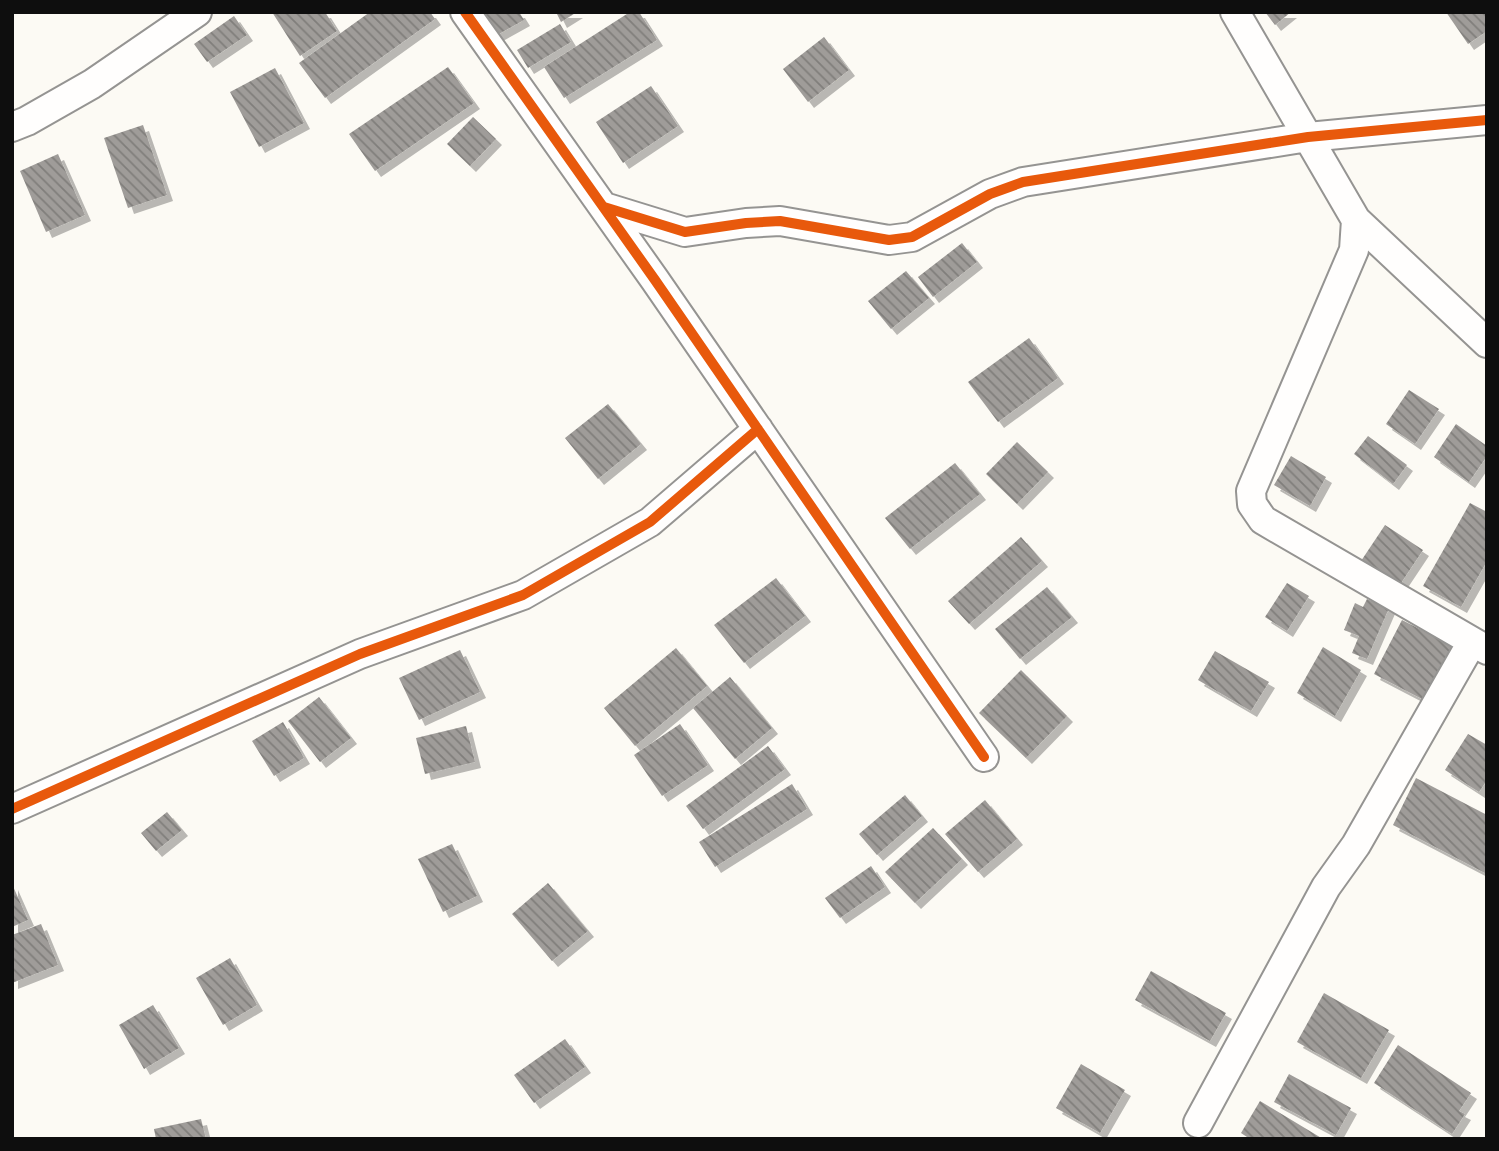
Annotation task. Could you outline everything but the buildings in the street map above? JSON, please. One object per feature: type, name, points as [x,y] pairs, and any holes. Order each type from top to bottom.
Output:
[{"type":"street","points":[[12,127],[92,84],[197,12]]},
{"type":"street","points":[[465,12],[604,207],[984,757]]},
{"type":"street","points":[[1235,12],[1356,220],[1487,343]]},
{"type":"street","points":[[604,207],[685,232],[780,221],[888,240],[912,237],[990,194],[1023,182],[1308,137],[1487,120]]},
{"type":"street","points":[[1198,1123],[1326,887],[1356,845],[1479,646],[1263,520],[1252,504],[1251,491],[1354,250],[1356,220]]},
{"type":"street","points":[[12,809],[360,654],[523,596],[650,522],[758,429]]},
{"type":"cycle path","points":[[465,12],[655,280],[984,757]]},
{"type":"cycle path","points":[[604,207],[685,232],[780,221],[889,240],[912,237],[990,194],[1023,182],[1308,137],[1487,120]]},
{"type":"cycle path","points":[[12,809],[360,654],[523,595],[650,522],[758,429]]}]
